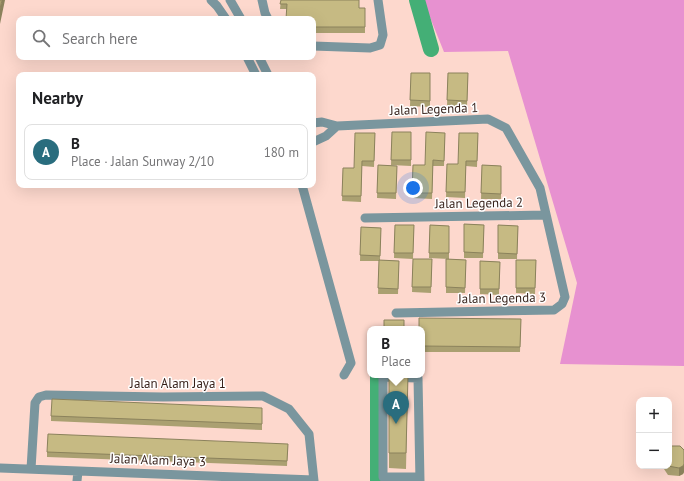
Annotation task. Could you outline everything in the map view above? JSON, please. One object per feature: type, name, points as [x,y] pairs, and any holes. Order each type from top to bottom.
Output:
[{"type":"street","points":[[211,0],[218,6],[224,16]]},
{"type":"street","points":[[230,0],[239,16]]},
{"type":"street","points":[[262,0],[266,16]]},
{"type":"street","points":[[316,46],[370,48],[380,45],[383,35],[378,0]]},
{"type":"street","points":[[248,60],[254,72]]},
{"type":"street","points":[[260,60],[266,72]]},
{"type":"street","name":"Jalan Legenda 1","points":[[316,123],[322,122],[337,126],[488,120],[506,128],[540,188],[546,215]]},
{"type":"street","points":[[316,141],[326,136],[337,126]]},
{"type":"street","points":[[303,188],[351,363],[344,375]]},
{"type":"street","name":"Jalan Legenda 2","points":[[365,218],[546,215]]},
{"type":"street","name":"Jalan Legenda 3","points":[[396,313],[554,310],[562,304],[565,297],[546,215]]},
{"type":"street","points":[[383,378],[383,477],[420,479],[418,378]]},
{"type":"street","name":"Jalan Alam Jaya 1","points":[[31,470],[35,403],[39,397],[46,395],[163,397],[263,396],[289,409],[309,434],[314,480]]},
{"type":"street","name":"Jalan Alam Jaya 3","points":[[0,468],[314,480]]},
{"type":"street","points":[[77,481],[78,471]]},
{"type":"shaded area","points":[[423,0],[684,0],[684,366],[560,364],[577,283],[508,51],[444,52]]},
{"type":"building","points":[[281,0],[359,0],[359,8],[365,8],[365,27],[316,27],[316,16],[286,16],[287,4],[280,4]]},
{"type":"building","points":[[411,73],[430,73],[430,101],[410,100]]},
{"type":"building","points":[[448,73],[468,73],[467,101],[447,100]]},
{"type":"building","points":[[392,132],[411,132],[411,160],[391,160]]},
{"type":"building","points":[[426,132],[445,133],[444,161],[433,160],[432,193],[412,193],[413,165],[425,165]]},
{"type":"building","points":[[355,133],[375,133],[374,161],[362,161],[361,196],[342,196],[343,168],[354,168]]},
{"type":"building","points":[[459,133],[478,133],[477,161],[466,161],[465,192],[446,192],[447,164],[458,164]]},
{"type":"building","points":[[378,165],[397,166],[396,193],[377,193]]},
{"type":"building","points":[[482,165],[501,166],[501,194],[481,193]]},
{"type":"building","points":[[464,224],[484,225],[483,253],[464,252]]},
{"type":"building","points":[[395,225],[414,225],[413,253],[394,253]]},
{"type":"building","points":[[430,225],[449,226],[449,253],[429,253]]},
{"type":"building","points":[[498,225],[518,226],[517,254],[498,253]]},
{"type":"building","points":[[361,227],[381,228],[380,256],[360,255]]},
{"type":"building","points":[[413,259],[432,259],[431,287],[412,287]]},
{"type":"building","points":[[446,259],[466,260],[465,288],[446,287]]},
{"type":"building","points":[[379,260],[399,261],[398,289],[378,288]]},
{"type":"building","points":[[516,260],[536,260],[535,288],[516,288]]},
{"type":"building","points":[[480,261],[500,262],[499,289],[480,289]]},
{"type":"building","points":[[419,318],[521,319],[520,347],[425,346],[425,326],[419,326]]},
{"type":"building","points":[[384,320],[404,320],[404,326],[384,326]]},
{"type":"building","points":[[389,378],[408,378],[406,453],[389,453]]},
{"type":"building","points":[[52,399],[262,408],[262,424],[51,416]]},
{"type":"building","points":[[48,434],[288,444],[287,461],[47,452]]},
{"type":"building","points":[[672,446],[680,446],[684,450],[684,464],[679,468],[672,467]]},
{"type":"waterway","points":[[417,0],[431,49]]},
{"type":"waterway","points":[[378,378],[378,481]]},
{"type":"place","name":"B","points":[[396,424]]}]
